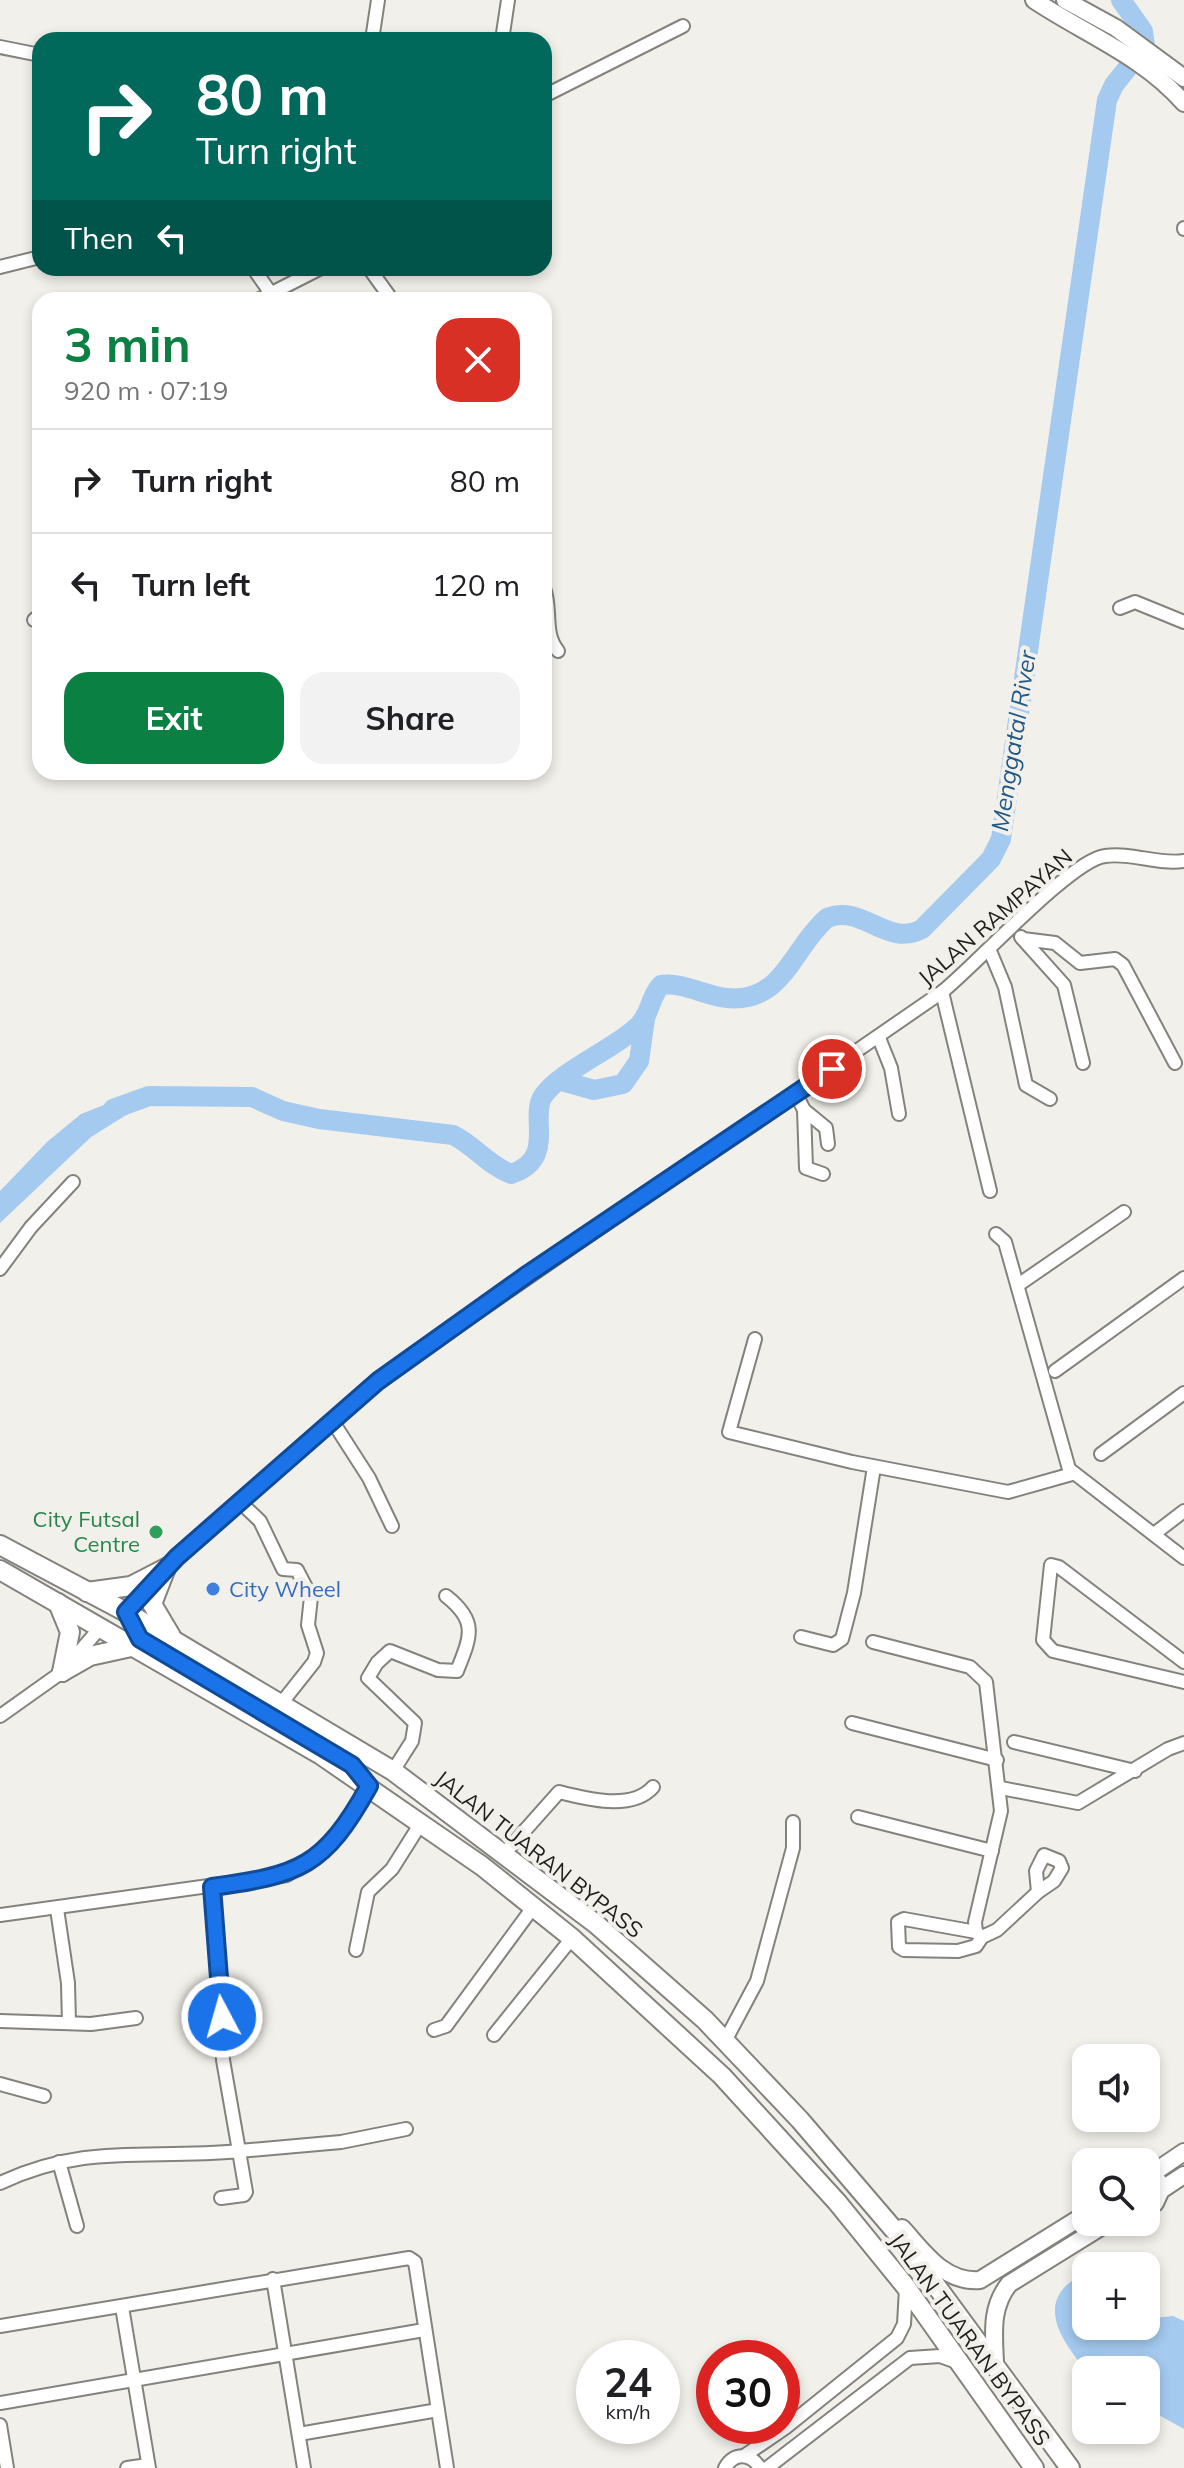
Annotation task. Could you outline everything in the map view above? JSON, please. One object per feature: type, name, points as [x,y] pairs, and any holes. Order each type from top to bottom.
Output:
[{"type":"highway","name":"JALAN TUARAN BYPASS","points":[[0,1545],[126,1612],[393,1771],[596,1924],[705,2020],[800,2120],[873,2204],[995,2363],[1070,2468]]},
{"type":"highway","points":[[84,1592],[131,1586],[166,1568]]},
{"type":"highway","points":[[166,1568],[152,1604],[176,1643]]},
{"type":"highway","name":"JALAN TUARAN BYPASS","points":[[0,1570],[369,1786],[534,1906],[572,1938],[667,2024],[765,2121],[906,2287],[1034,2468]]},
{"type":"highway","points":[[57,1602],[70,1632],[62,1672]]},
{"type":"highway","points":[[126,1612],[140,1639],[352,1765],[369,1786]]},
{"type":"highway","points":[[62,1672],[90,1656],[131,1647]]},
{"type":"main road","points":[[1034,0],[1113,35]]},
{"type":"main road","points":[[1065,0],[1174,76],[1184,103]]},
{"type":"main road","points":[[1160,2167],[1184,2152]]},
{"type":"main road","points":[[1160,2187],[1161,2190],[1184,2175]]},
{"type":"main road","points":[[873,2204],[897,2223],[942,2272],[969,2281],[980,2280],[1072,2223]]},
{"type":"main road","points":[[995,2363],[994,2322],[1001,2294],[1009,2284],[1086,2236]]},
{"type":"street","points":[[366,32],[370,0]]},
{"type":"street","points":[[373,32],[378,0]]},
{"type":"street","points":[[503,32],[508,0]]},
{"type":"street","points":[[552,92],[683,26]]},
{"type":"street","points":[[0,47],[32,53]]},
{"type":"street","points":[[0,267],[32,259]]},
{"type":"street","points":[[259,276],[270,292],[304,276]]},
{"type":"street","points":[[1120,608],[1135,602],[1184,622]]},
{"type":"street","points":[[552,638],[558,651]]},
{"type":"street","name":"JALAN RAMPAYAN","points":[[126,1612],[166,1568],[378,1381],[942,992],[990,951],[1058,884],[1101,856],[1184,861]]},
{"type":"street","points":[[1010,931],[1023,939],[1064,985],[1083,1063]]},
{"type":"street","points":[[1023,939],[1055,943],[1080,963],[1115,959],[1123,965],[1175,1063]]},
{"type":"street","points":[[990,951],[1005,987],[1026,1085],[1050,1099]]},
{"type":"street","points":[[942,992],[990,1191]]},
{"type":"street","points":[[879,1038],[891,1068],[899,1114]]},
{"type":"street","points":[[796,1094],[804,1110],[826,1128],[828,1144]]},
{"type":"street","points":[[804,1110],[806,1165],[811,1172],[823,1174]]},
{"type":"street","points":[[0,1269],[31,1227],[73,1182]]},
{"type":"street","points":[[1018,1285],[1124,1212]]},
{"type":"street","points":[[996,1234],[1005,1242],[1051,1414],[1072,1474],[1184,1558]]},
{"type":"street","points":[[1055,1371],[1184,1278]]},
{"type":"street","points":[[755,1339],[729,1432],[874,1467],[930,1474],[1008,1492],[1072,1474]]},
{"type":"street","points":[[1101,1454],[1184,1393]]},
{"type":"street","points":[[333,1422],[369,1478],[392,1526]]},
{"type":"street","points":[[801,1637],[833,1645],[842,1639],[854,1593],[874,1467]]},
{"type":"street","points":[[240,1502],[260,1521],[283,1569],[297,1570],[311,1597],[308,1625],[317,1653],[314,1662],[280,1705]]},
{"type":"street","points":[[1154,1534],[1184,1511]]},
{"type":"street","points":[[1184,1662],[1059,1567],[1051,1565],[1043,1640],[1047,1646],[1053,1651],[1184,1682]]},
{"type":"street","points":[[393,1771],[412,1741],[415,1723],[368,1678],[377,1663],[390,1651],[438,1670],[457,1671],[470,1626],[464,1610],[446,1596]]},
{"type":"street","points":[[0,1716],[62,1672],[100,1628]]},
{"type":"street","points":[[873,1642],[977,1670],[986,1682],[1001,1788],[1001,1811],[992,1851],[979,1934],[976,1946],[961,1950],[901,1949],[898,1922],[904,1919],[979,1934],[997,1930],[1038,1892]]},
{"type":"street","points":[[852,1723],[997,1760]]},
{"type":"street","points":[[1014,1742],[1135,1771]]},
{"type":"street","points":[[1001,1788],[1078,1803],[1168,1749],[1184,1743]]},
{"type":"street","points":[[0,1915],[287,1875],[318,1856],[343,1830],[369,1786]]},
{"type":"street","points":[[503,1855],[559,1792],[586,1799],[633,1800],[653,1787]]},
{"type":"street","points":[[858,1817],[992,1851]]},
{"type":"street","points":[[724,2043],[757,1981],[793,1848],[793,1822]]},
{"type":"street","points":[[356,1950],[368,1892],[392,1869],[421,1823]]},
{"type":"street","points":[[212,1887],[223,2060],[246,2192],[244,2195],[221,2198]]},
{"type":"street","points":[[434,2030],[446,2026],[534,1906]]},
{"type":"street","points":[[57,1909],[68,1983],[69,2023]]},
{"type":"street","points":[[494,2035],[572,1938]]},
{"type":"street","points":[[0,2021],[69,2023],[136,2018]]},
{"type":"street","points":[[0,2084],[44,2096]]},
{"type":"street","points":[[0,2183],[8,2176],[94,2154],[239,2151],[341,2142],[406,2129]]},
{"type":"street","points":[[59,2162],[77,2226]]},
{"type":"street","points":[[0,2326],[409,2258],[415,2262],[447,2468]]},
{"type":"street","points":[[273,2279],[304,2468]]},
{"type":"street","points":[[744,2456],[785,2428],[897,2338],[904,2324],[906,2287]]},
{"type":"street","points":[[122,2307],[148,2467],[127,2468]]},
{"type":"street","points":[[0,2403],[424,2330]]},
{"type":"street","points":[[767,2468],[910,2358],[940,2356],[957,2362]]},
{"type":"street","points":[[299,2434],[438,2410]]},
{"type":"street","points":[[0,2425],[7,2468]]},
{"type":"street","points":[[725,2468],[735,2457],[744,2456],[752,2458],[760,2468]]},
{"type":"water","points":[[134,1093],[139,1107],[91,1137],[0,1223],[0,1191],[47,1142],[81,1114]]},
{"type":"water","points":[[1070,2283],[1072,2340],[1160,2340],[1160,2317],[1173,2316],[1184,2321],[1184,2429],[1160,2416],[1160,2356],[1076,2356],[1060,2331],[1055,2306]]},
{"type":"waterway","name":"Menggatal River","points":[[113,1109],[149,1096],[252,1097],[283,1111],[319,1119],[453,1135],[511,1174],[525,1167],[538,1148],[539,1105],[543,1096],[562,1077],[637,1027],[661,985],[678,985],[727,998],[746,998],[774,983],[827,918],[852,916],[897,933],[922,929],[991,859],[1001,839],[1107,100],[1114,85],[1145,46],[1143,31],[1121,0]]},
{"type":"waterway","points":[[562,1081],[594,1090],[623,1084],[639,1061],[645,1019]]},
{"type":"place","name":"City Futsal Centre","points":[[156,1532]]},
{"type":"place","name":"City Wheel","points":[[213,1589]]},
{"type":"route","points":[[222,2017],[212,1887],[287,1875],[318,1856],[343,1830],[369,1786],[352,1765],[140,1639],[126,1612],[177,1557],[378,1381],[528,1274],[832,1069]]}]
